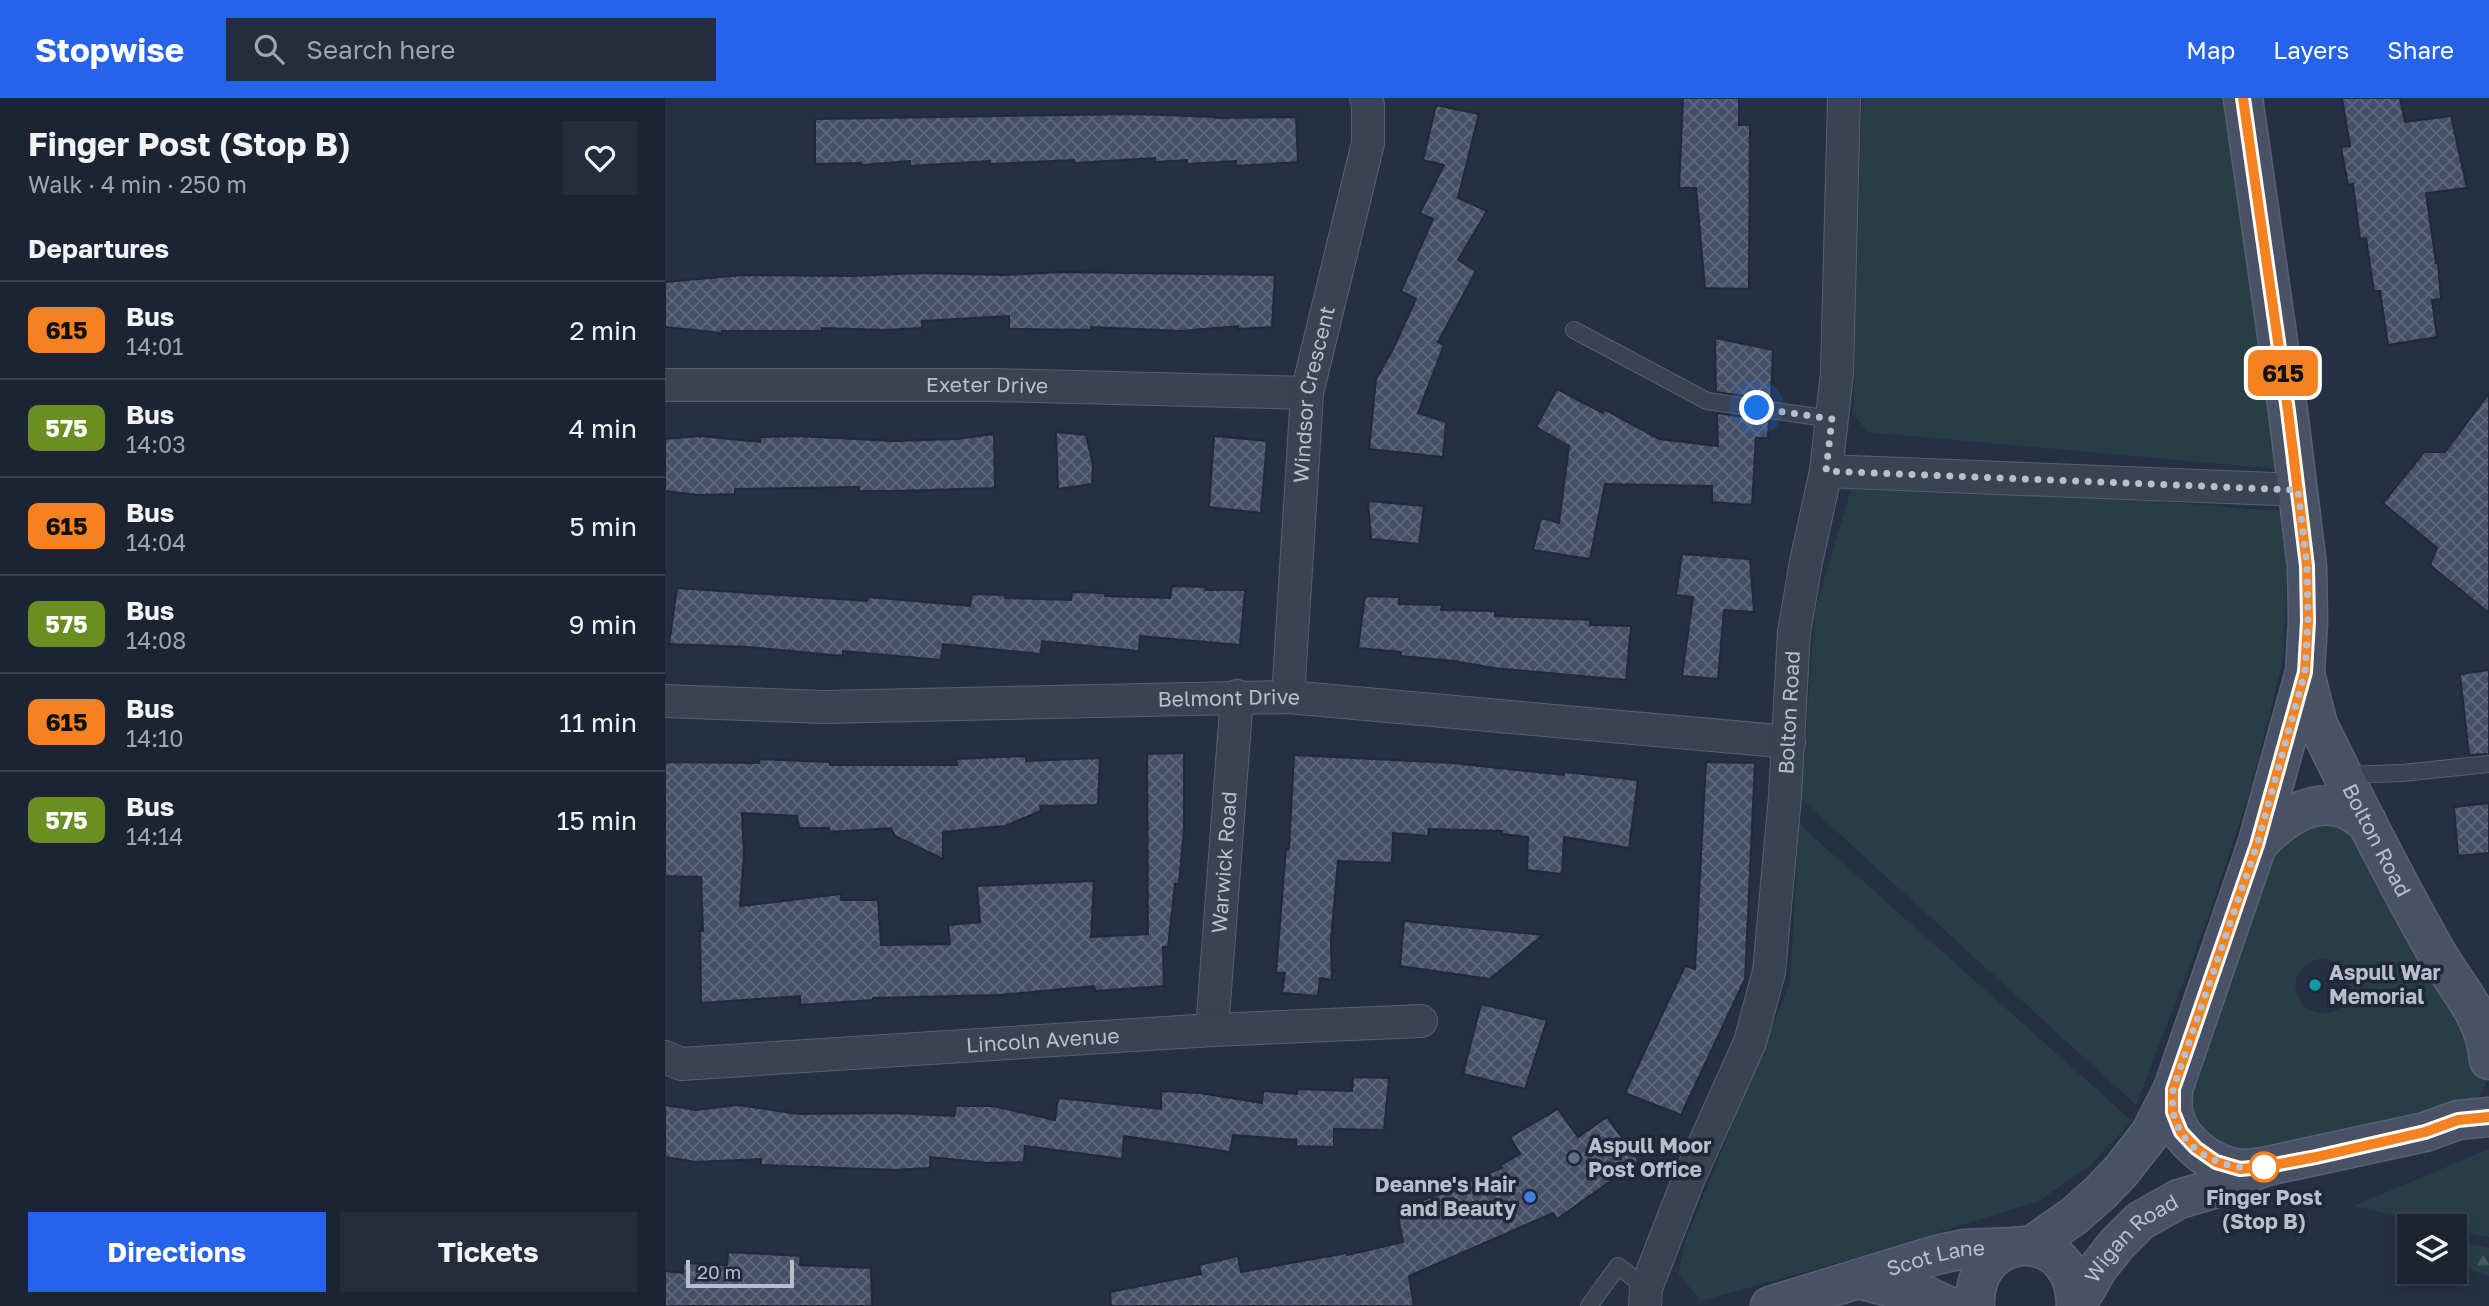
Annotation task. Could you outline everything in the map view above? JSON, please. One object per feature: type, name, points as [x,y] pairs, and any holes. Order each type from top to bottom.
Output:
[{"type":"main road","name":"Bolton Road","points":[[1975,1306],[1975,1290],[1983,1269],[2000,1253],[2023,1247],[2100,1193],[2150,1134],[2173,1089],[2257,845],[2305,672],[2307,566],[2243,98]]},
{"type":"main road","name":"Bolton Road","points":[[2305,672],[2318,725],[2367,822],[2437,954],[2479,1008],[2489,1060]]},
{"type":"main road","points":[[2257,845],[2278,823],[2299,812],[2322,806],[2343,808],[2367,822]]},
{"type":"main road","points":[[2474,1118],[2489,1071]]},
{"type":"main road","name":"Bolton Road","points":[[2173,1089],[2173,1112],[2181,1132],[2196,1148],[2216,1162],[2240,1169],[2263,1167]]},
{"type":"main road","name":"Wigan Road","points":[[2076,1306],[2098,1268],[2140,1221],[2179,1199],[2217,1188],[2263,1167],[2425,1132],[2474,1118]]},
{"type":"main road","points":[[2023,1247],[2047,1251],[2061,1260],[2071,1274],[2076,1289],[2076,1306]]},
{"type":"main road","name":"Scot Lane","points":[[1770,1306],[1936,1255],[1964,1249],[2023,1247]]},
{"type":"main road","name":"Scot Lane","points":[[1858,1279],[1929,1297],[1948,1306]]},
{"type":"street","name":"Windsor Crescent","points":[[1288,696],[1307,393],[1368,143],[1366,98]]},
{"type":"street","name":"Bolton Road","points":[[1646,1297],[1689,1178],[1749,1042],[1769,972],[1789,742],[1794,632],[1826,471],[1837,373],[1844,98]]},
{"type":"street","name":"Exeter Drive","points":[[665,385],[992,385],[1307,393]]},
{"type":"street","points":[[1826,471],[2298,490]]},
{"type":"street","name":"Warwick Road","points":[[1212,1030],[1237,696]]},
{"type":"street","name":"Belmont Drive","points":[[665,701],[823,707],[1288,696],[1789,742]]},
{"type":"street","name":"Lincoln Avenue","points":[[665,1057],[681,1064],[1212,1030],[1421,1021]]},
{"type":"lane","points":[[1574,330],[1707,401],[1832,419]]},
{"type":"lane","points":[[2343,775],[2402,773],[2489,764]]},
{"type":"lane","points":[[1589,1306],[1618,1266],[1646,1297]]},
{"type":"green space","points":[[1862,98],[2222,98],[2272,347],[2289,470],[1868,432],[1853,414]]},
{"type":"green space","points":[[1855,477],[2289,512],[2283,660],[2250,791],[2206,923],[2136,1105],[1801,799],[1815,610]]},
{"type":"green space","points":[[2343,808],[2489,1071],[2485,1086],[2475,1102],[2263,1167],[2181,1131],[2257,845]],"holes":[[[2323,958],[2337,963],[2346,972],[2350,982],[2345,1002],[2337,1010],[2326,1013],[2313,1011],[2302,1004],[2296,990],[2300,971]]]},
{"type":"green space","points":[[1799,824],[2132,1121],[2090,1165],[2039,1201],[1862,1256],[1701,1301],[1678,1273],[1685,1242],[1790,983]]},
{"type":"green space","points":[[2489,1149],[2489,1237],[2467,1232],[2467,1214],[2397,1214],[2397,1216],[2354,1206]]},
{"type":"green space","points":[[2467,1243],[2489,1248],[2489,1276],[2467,1268]]},
{"type":"building","points":[[1683,98],[1739,98],[1739,125],[1750,125],[1749,289],[1705,288],[1696,188],[1679,188]]},
{"type":"building","points":[[2342,98],[2400,98],[2405,122],[2451,116],[2467,188],[2426,193],[2441,299],[2432,300],[2437,337],[2388,345],[2380,291],[2374,291],[2366,238],[2360,239],[2353,184],[2348,185],[2341,147],[2350,146]]},
{"type":"building","points":[[1436,105],[1479,114],[1458,198],[1487,211],[1458,260],[1476,271],[1438,342],[1444,345],[1418,413],[1446,422],[1443,457],[1369,449],[1376,379],[1416,299],[1401,291],[1433,219],[1420,213],[1444,165],[1423,160]]},
{"type":"building","points":[[1135,114],[1216,118],[1296,117],[1298,162],[1236,166],[1236,161],[1187,164],[1187,160],[1155,162],[1155,158],[1074,163],[1074,160],[990,164],[990,161],[910,166],[910,161],[861,165],[815,164],[815,119]]},
{"type":"building","points":[[1063,272],[1275,275],[1272,327],[1238,329],[1238,326],[1181,331],[1091,327],[1091,330],[1009,329],[1009,316],[922,321],[922,328],[884,330],[822,328],[822,331],[722,333],[665,327],[665,282],[743,275],[1005,275]]},
{"type":"building","points":[[1715,338],[1773,350],[1771,400],[1716,392]]},
{"type":"building","points":[[1557,389],[1603,413],[1604,409],[1659,439],[1718,446],[1717,413],[1769,421],[1768,438],[1756,438],[1752,505],[1712,502],[1712,486],[1605,484],[1590,559],[1533,550],[1541,518],[1559,523],[1569,446],[1536,427]]},
{"type":"building","points":[[2489,393],[2489,613],[2430,565],[2437,548],[2383,503],[2424,452],[2445,452]]},
{"type":"building","points":[[1056,432],[1086,435],[1093,465],[1092,484],[1058,489]]},
{"type":"building","points":[[994,434],[995,488],[896,491],[859,491],[859,487],[735,489],[735,494],[699,495],[665,491],[665,439],[700,436],[760,442],[760,437],[797,436],[895,441],[957,439]]},
{"type":"building","points":[[1214,436],[1267,441],[1261,513],[1209,507]]},
{"type":"building","points":[[1368,501],[1424,506],[1419,544],[1371,539]]},
{"type":"building","points":[[1682,554],[1750,559],[1754,612],[1724,610],[1718,679],[1682,676],[1693,597],[1676,595]]},
{"type":"building","points":[[1172,586],[1206,587],[1205,590],[1245,590],[1240,645],[1140,636],[1139,651],[1042,641],[1041,654],[943,644],[941,660],[843,651],[843,656],[749,647],[669,644],[677,588],[867,601],[868,597],[970,606],[972,594],[1071,600],[1072,592],[1170,598]]},
{"type":"building","points":[[1365,596],[1399,597],[1399,604],[1442,605],[1441,610],[1495,611],[1495,616],[1591,620],[1590,625],[1631,626],[1626,680],[1494,668],[1401,656],[1401,652],[1358,648]]},
{"type":"building","points":[[2489,670],[2489,754],[2469,755],[2460,674]]},
{"type":"building","points":[[1184,753],[1184,829],[1179,884],[1175,884],[1168,947],[1163,947],[1164,986],[1095,991],[1094,986],[999,995],[873,998],[800,1005],[800,996],[701,1003],[701,877],[665,876],[665,762],[759,763],[759,759],[830,762],[830,765],[957,765],[956,759],[1026,756],[1026,761],[1100,758],[1098,805],[1040,806],[1041,811],[1005,826],[943,832],[943,859],[895,836],[891,828],[829,832],[829,828],[799,828],[797,816],[742,813],[744,855],[740,906],[841,894],[841,900],[878,900],[881,945],[950,944],[948,925],[980,922],[977,886],[1094,881],[1091,937],[1148,934],[1147,754]]},
{"type":"building","points":[[1294,755],[1452,763],[1638,780],[1629,848],[1564,837],[1562,874],[1527,870],[1528,837],[1502,834],[1502,831],[1429,829],[1428,836],[1393,833],[1392,863],[1338,861],[1331,940],[1332,980],[1320,978],[1318,996],[1282,993],[1285,973],[1276,973],[1286,849],[1289,849]]},
{"type":"building","points":[[1706,762],[1755,763],[1745,979],[1681,1115],[1625,1093],[1685,966],[1695,969]]},
{"type":"building","points":[[2489,803],[2489,853],[2458,856],[2454,807]]},
{"type":"building","points":[[1404,921],[1543,935],[1490,979],[1400,966]]},
{"type":"building","points":[[1481,1004],[1547,1020],[1525,1089],[1463,1074]]},
{"type":"building","points":[[1353,1077],[1389,1078],[1384,1130],[1334,1129],[1334,1147],[1296,1146],[1296,1140],[1233,1135],[1230,1152],[1124,1136],[1122,1159],[1025,1146],[1024,1162],[989,1163],[930,1157],[930,1168],[894,1170],[761,1165],[761,1159],[696,1162],[665,1157],[665,1105],[696,1110],[738,1105],[799,1114],[894,1113],[954,1116],[956,1106],[993,1106],[1055,1120],[1058,1098],[1161,1109],[1161,1091],[1200,1093],[1262,1103],[1263,1091],[1297,1094],[1297,1089],[1352,1091]]},
{"type":"building","points":[[1558,1109],[1578,1137],[1607,1117],[1639,1161],[1557,1219],[1553,1213],[1409,1276],[1414,1306],[1111,1306],[1110,1292],[1201,1274],[1199,1265],[1238,1256],[1241,1272],[1347,1255],[1403,1242],[1397,1211],[1502,1168],[1501,1165],[1520,1154],[1510,1137]]},
{"type":"building","points":[[728,1252],[801,1256],[800,1265],[871,1268],[872,1306],[665,1306],[665,1271],[683,1273],[683,1263],[727,1265]]},
{"type":"bus line","name":"615","points":[[2243,98],[2288,411],[2307,566],[2305,672],[2257,845],[2173,1089],[2173,1112],[2181,1132],[2196,1148],[2216,1162],[2240,1169],[2316,1157],[2425,1132],[2458,1120],[2489,1117]]},
{"type":"place","name":"Aspull War Memorial","points":[[2315,985]]},
{"type":"place","name":"Aspull Moor Post Office","points":[[1574,1158]]},
{"type":"place","name":"Finger Post (Stop B)","points":[[2264,1167]]},
{"type":"place","name":"Deanne's Hair and Beauty","points":[[1530,1197]]},
{"type":"route","points":[[1757,408],[1832,419],[1826,471],[2298,490],[2307,566],[2305,672],[2257,845],[2173,1089],[2173,1112],[2181,1132],[2196,1148],[2216,1162],[2240,1169],[2264,1167]]}]
